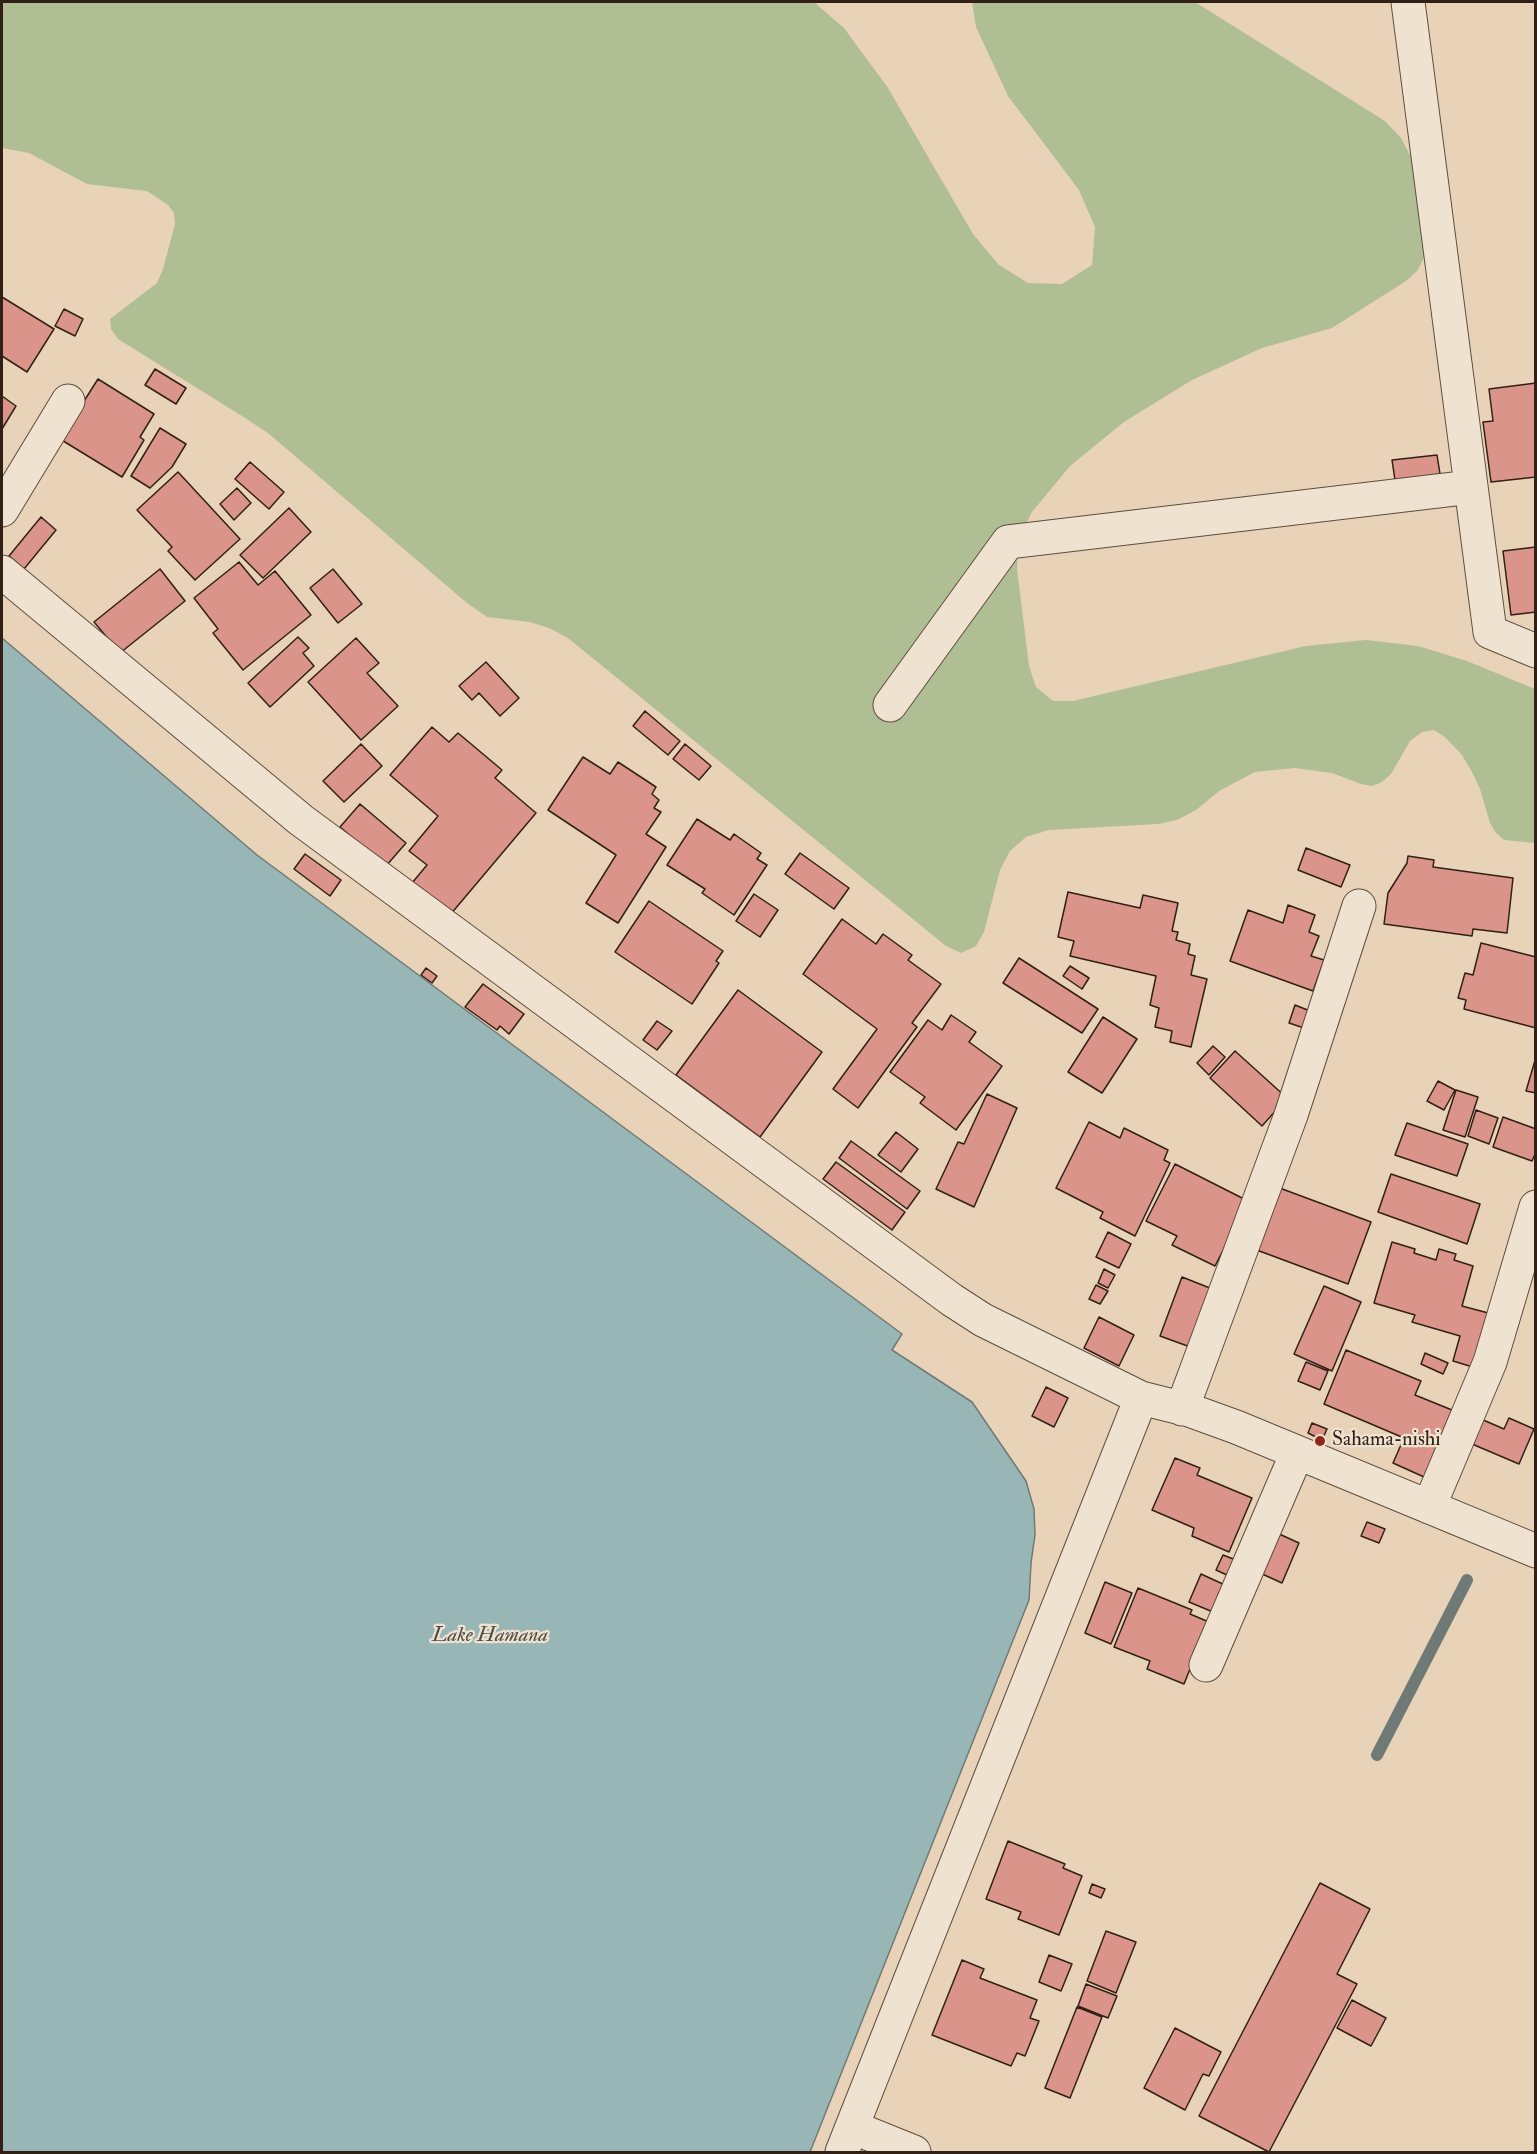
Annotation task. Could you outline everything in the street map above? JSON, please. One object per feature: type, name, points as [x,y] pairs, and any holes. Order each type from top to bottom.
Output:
[{"type":"street","points":[[1408,2],[1490,632],[1536,651]]},
{"type":"street","points":[[2,510],[68,401]]},
{"type":"street","points":[[891,705],[1008,542],[1471,487]]},
{"type":"street","points":[[2,572],[301,820],[952,1300],[983,1320],[1141,1398],[1182,1408],[1236,1427],[1536,1551]]},
{"type":"street","points":[[1182,1408],[1291,1115],[1359,906]]},
{"type":"street","points":[[1429,1508],[1490,1362],[1536,1207]]},
{"type":"street","points":[[914,2152],[847,2140],[1141,1398]]},
{"type":"street","points":[[1206,1665],[1297,1453]]},
{"type":"green space","points":[[2,2],[814,2],[844,28],[888,88],[973,234],[999,265],[1028,283],[1062,284],[1092,265],[1095,227],[1079,190],[1008,96],[976,27],[972,2],[1195,2],[1385,121],[1401,138],[1419,179],[1426,253],[1418,270],[1406,281],[1332,328],[1262,348],[1192,380],[1124,422],[1070,466],[1032,512],[1018,540],[1017,569],[1029,666],[1036,687],[1053,701],[1073,701],[1306,646],[1366,640],[1418,646],[1467,661],[1535,689],[1535,843],[1504,840],[1496,833],[1490,823],[1480,789],[1462,755],[1445,737],[1434,730],[1422,732],[1410,741],[1391,774],[1382,782],[1372,786],[1332,773],[1295,768],[1255,772],[1219,791],[1196,810],[1177,820],[1158,824],[1049,830],[1026,837],[1010,851],[1000,870],[984,932],[976,946],[961,953],[946,946],[568,638],[549,628],[530,622],[487,617],[467,603],[268,433],[118,339],[111,329],[110,319],[157,283],[175,224],[174,213],[168,205],[147,191],[87,184],[29,153],[2,148]]},
{"type":"water","name":"Lake Hamana","points":[[2,638],[257,855],[902,1334],[892,1350],[972,1402],[1026,1481],[1034,1509],[1035,1535],[1029,1600],[810,2152],[2,2152]]},
{"type":"building","points":[[2,297],[54,329],[27,372],[2,356]]},
{"type":"building","points":[[64,309],[83,319],[75,336],[55,326]]},
{"type":"building","points":[[155,369],[186,388],[176,404],[145,385]]},
{"type":"building","points":[[98,379],[154,414],[140,437],[144,440],[122,477],[60,439]]},
{"type":"building","points":[[1536,383],[1536,477],[1491,482],[1483,422],[1493,421],[1489,389]]},
{"type":"building","points":[[2,396],[16,406],[2,429]]},
{"type":"building","points":[[160,428],[186,444],[172,467],[150,488],[131,476]]},
{"type":"building","points":[[1437,455],[1440,474],[1395,480],[1392,460]]},
{"type":"building","points":[[250,462],[284,492],[269,509],[235,479]]},
{"type":"building","points":[[178,472],[240,539],[195,580],[168,551],[172,547],[137,510]]},
{"type":"building","points":[[237,488],[251,503],[234,520],[220,504]]},
{"type":"building","points":[[289,508],[311,532],[263,578],[240,555]]},
{"type":"building","points":[[41,517],[56,530],[24,569],[9,556]]},
{"type":"building","points":[[1536,547],[1536,612],[1511,615],[1503,551]]},
{"type":"building","points":[[239,562],[258,585],[275,571],[311,615],[243,670],[213,633],[218,629],[194,598]]},
{"type":"building","points":[[160,569],[185,601],[120,653],[94,622]]},
{"type":"building","points":[[333,569],[362,604],[338,623],[310,588]]},
{"type":"building","points":[[298,637],[309,648],[303,653],[314,666],[270,707],[248,683]]},
{"type":"building","points":[[356,638],[379,663],[367,673],[398,706],[361,740],[308,682]]},
{"type":"building","points":[[486,662],[519,698],[500,716],[479,693],[472,700],[459,686]]},
{"type":"building","points":[[645,711],[680,741],[668,755],[633,726]]},
{"type":"building","points":[[432,727],[449,742],[458,733],[502,770],[495,778],[536,813],[450,915],[412,883],[427,865],[409,851],[438,816],[390,775]]},
{"type":"building","points":[[361,744],[382,766],[344,802],[323,781]]},
{"type":"building","points":[[685,744],[711,766],[699,780],[673,759]]},
{"type":"building","points":[[583,757],[610,774],[618,762],[656,787],[652,794],[659,800],[654,808],[661,812],[646,834],[666,847],[618,923],[586,903],[616,855],[548,810]]},
{"type":"building","points":[[360,804],[406,843],[386,866],[340,827]]},
{"type":"building","points":[[697,819],[730,840],[734,834],[761,853],[757,859],[767,865],[734,915],[702,893],[705,889],[667,865]]},
{"type":"building","points":[[1306,848],[1350,865],[1341,887],[1298,870]]},
{"type":"building","points":[[800,853],[849,888],[834,909],[785,874]]},
{"type":"building","points":[[305,854],[341,880],[330,896],[294,869]]},
{"type":"building","points":[[1408,856],[1434,860],[1433,867],[1513,878],[1507,933],[1473,929],[1472,936],[1384,924],[1388,893],[1407,863]]},
{"type":"building","points":[[1068,892],[1140,908],[1143,895],[1178,903],[1172,931],[1178,932],[1176,940],[1190,944],[1188,954],[1195,956],[1191,975],[1207,979],[1191,1047],[1170,1042],[1172,1031],[1155,1027],[1159,1008],[1150,1005],[1156,976],[1070,956],[1074,941],[1058,937]]},
{"type":"building","points":[[754,894],[778,910],[760,937],[736,921]]},
{"type":"building","points":[[649,901],[723,951],[716,961],[719,963],[692,1004],[615,952]]},
{"type":"building","points":[[1288,905],[1315,915],[1309,932],[1319,936],[1311,956],[1324,960],[1313,991],[1230,961],[1248,910],[1283,923]]},
{"type":"building","points":[[842,919],[876,944],[883,934],[912,955],[908,960],[941,984],[912,1023],[917,1027],[858,1108],[833,1089],[877,1029],[803,974]]},
{"type":"building","points":[[1481,943],[1536,957],[1536,1028],[1464,1009],[1466,1000],[1458,998],[1465,973],[1473,975]]},
{"type":"building","points":[[1019,958],[1098,1009],[1082,1033],[1003,983]]},
{"type":"building","points":[[1070,966],[1089,978],[1082,989],[1063,976]]},
{"type":"building","points":[[426,968],[437,976],[432,983],[421,975]]},
{"type":"building","points":[[483,984],[524,1014],[509,1034],[500,1026],[497,1030],[465,1007]]},
{"type":"building","points":[[738,990],[822,1052],[760,1137],[676,1075]]},
{"type":"building","points":[[1295,1005],[1310,1011],[1304,1028],[1289,1023]]},
{"type":"building","points":[[951,1015],[976,1032],[969,1042],[1002,1066],[956,1130],[920,1103],[925,1097],[890,1072],[928,1020],[942,1030]]},
{"type":"building","points":[[1103,1017],[1137,1039],[1102,1093],[1068,1072]]},
{"type":"building","points":[[657,1021],[672,1031],[657,1050],[643,1040]]},
{"type":"building","points":[[1213,1046],[1225,1057],[1209,1075],[1197,1063]]},
{"type":"building","points":[[1235,1051],[1287,1098],[1262,1126],[1210,1078]]},
{"type":"building","points":[[1536,1057],[1536,1093],[1526,1091]]},
{"type":"building","points":[[1438,1081],[1455,1090],[1444,1110],[1427,1101]]},
{"type":"building","points":[[1456,1090],[1478,1097],[1465,1137],[1443,1130]]},
{"type":"building","points":[[987,1094],[1017,1108],[974,1207],[936,1189],[958,1142],[964,1144]]},
{"type":"building","points":[[1476,1110],[1498,1118],[1489,1144],[1468,1136]]},
{"type":"building","points":[[1503,1117],[1536,1129],[1536,1152],[1532,1161],[1493,1147]]},
{"type":"building","points":[[1089,1122],[1120,1138],[1124,1128],[1168,1150],[1164,1160],[1170,1163],[1135,1236],[1100,1218],[1103,1212],[1056,1188]]},
{"type":"building","points":[[1407,1123],[1468,1144],[1457,1176],[1395,1155]]},
{"type":"building","points":[[896,1132],[918,1149],[901,1172],[878,1155]]},
{"type":"building","points":[[851,1141],[920,1191],[907,1209],[839,1158]]},
{"type":"building","points":[[836,1162],[905,1212],[892,1230],[823,1179]]},
{"type":"building","points":[[1175,1164],[1248,1201],[1215,1266],[1172,1245],[1177,1236],[1146,1221]]},
{"type":"building","points":[[1391,1174],[1480,1204],[1467,1244],[1378,1212]]},
{"type":"building","points":[[1277,1187],[1371,1222],[1348,1284],[1254,1249]]},
{"type":"building","points":[[1108,1232],[1131,1244],[1119,1268],[1096,1257]]},
{"type":"building","points":[[1392,1242],[1415,1249],[1414,1253],[1436,1260],[1439,1249],[1456,1254],[1454,1260],[1473,1266],[1462,1306],[1492,1314],[1476,1368],[1453,1361],[1460,1336],[1412,1322],[1415,1315],[1374,1303]]},
{"type":"building","points":[[1104,1269],[1115,1275],[1108,1288],[1098,1283]]},
{"type":"building","points":[[1182,1277],[1215,1290],[1193,1348],[1160,1336]]},
{"type":"building","points":[[1096,1285],[1108,1291],[1100,1304],[1089,1299]]},
{"type":"building","points":[[1324,1286],[1361,1302],[1332,1371],[1294,1354]]},
{"type":"building","points":[[1099,1317],[1134,1335],[1119,1366],[1084,1348]]},
{"type":"building","points":[[1346,1350],[1421,1381],[1415,1395],[1452,1410],[1424,1477],[1393,1463],[1404,1438],[1324,1404]]},
{"type":"building","points":[[1425,1353],[1448,1363],[1443,1374],[1421,1364]]},
{"type":"building","points":[[1306,1362],[1328,1371],[1320,1390],[1298,1381]]},
{"type":"building","points":[[1046,1387],[1068,1398],[1054,1427],[1032,1416]]},
{"type":"building","points":[[1509,1418],[1534,1429],[1519,1464],[1472,1444],[1481,1419],[1504,1429]]},
{"type":"building","points":[[1312,1423],[1327,1429],[1322,1440],[1308,1433]]},
{"type":"building","points":[[1175,1458],[1200,1468],[1197,1475],[1252,1498],[1229,1552],[1192,1536],[1194,1528],[1152,1510]]},
{"type":"building","points":[[1367,1522],[1385,1529],[1379,1543],[1361,1536]]},
{"type":"building","points":[[1277,1533],[1299,1543],[1282,1583],[1260,1573]]},
{"type":"building","points":[[1223,1555],[1236,1560],[1229,1576],[1216,1570]]},
{"type":"building","points":[[1201,1574],[1225,1585],[1213,1612],[1189,1602]]},
{"type":"building","points":[[1105,1582],[1132,1593],[1111,1644],[1085,1633]]},
{"type":"building","points":[[1138,1588],[1192,1610],[1190,1614],[1209,1622],[1184,1684],[1147,1669],[1150,1661],[1114,1647]]},
{"type":"building","points":[[1008,1841],[1065,1864],[1063,1868],[1082,1876],[1059,1935],[1018,1919],[1021,1912],[986,1899]]},
{"type":"building","points":[[1320,1883],[1370,1909],[1337,1974],[1357,1984],[1269,2152],[1199,2116]]},
{"type":"building","points":[[1092,1884],[1105,1889],[1101,1898],[1089,1893]]},
{"type":"building","points":[[1106,1931],[1136,1942],[1116,1993],[1087,1981]]},
{"type":"building","points":[[1049,1955],[1072,1964],[1061,1991],[1039,1982]]},
{"type":"building","points":[[962,1960],[984,1969],[980,1978],[1037,2000],[1030,2018],[1039,2021],[1025,2056],[1017,2053],[1011,2066],[932,2035]]},
{"type":"building","points":[[1086,1984],[1117,1996],[1108,2018],[1078,2006]]},
{"type":"building","points":[[1352,2000],[1386,2018],[1371,2046],[1337,2028]]},
{"type":"building","points":[[1077,2007],[1102,2017],[1070,2098],[1045,2088]]},
{"type":"building","points":[[1175,2028],[1221,2052],[1209,2076],[1203,2074],[1185,2110],[1144,2088]]},
{"type":"waterway","points":[[1377,1755],[1467,1580]]},
{"type":"place","name":"Sahama-nishi","points":[[1320,1441]]}]
